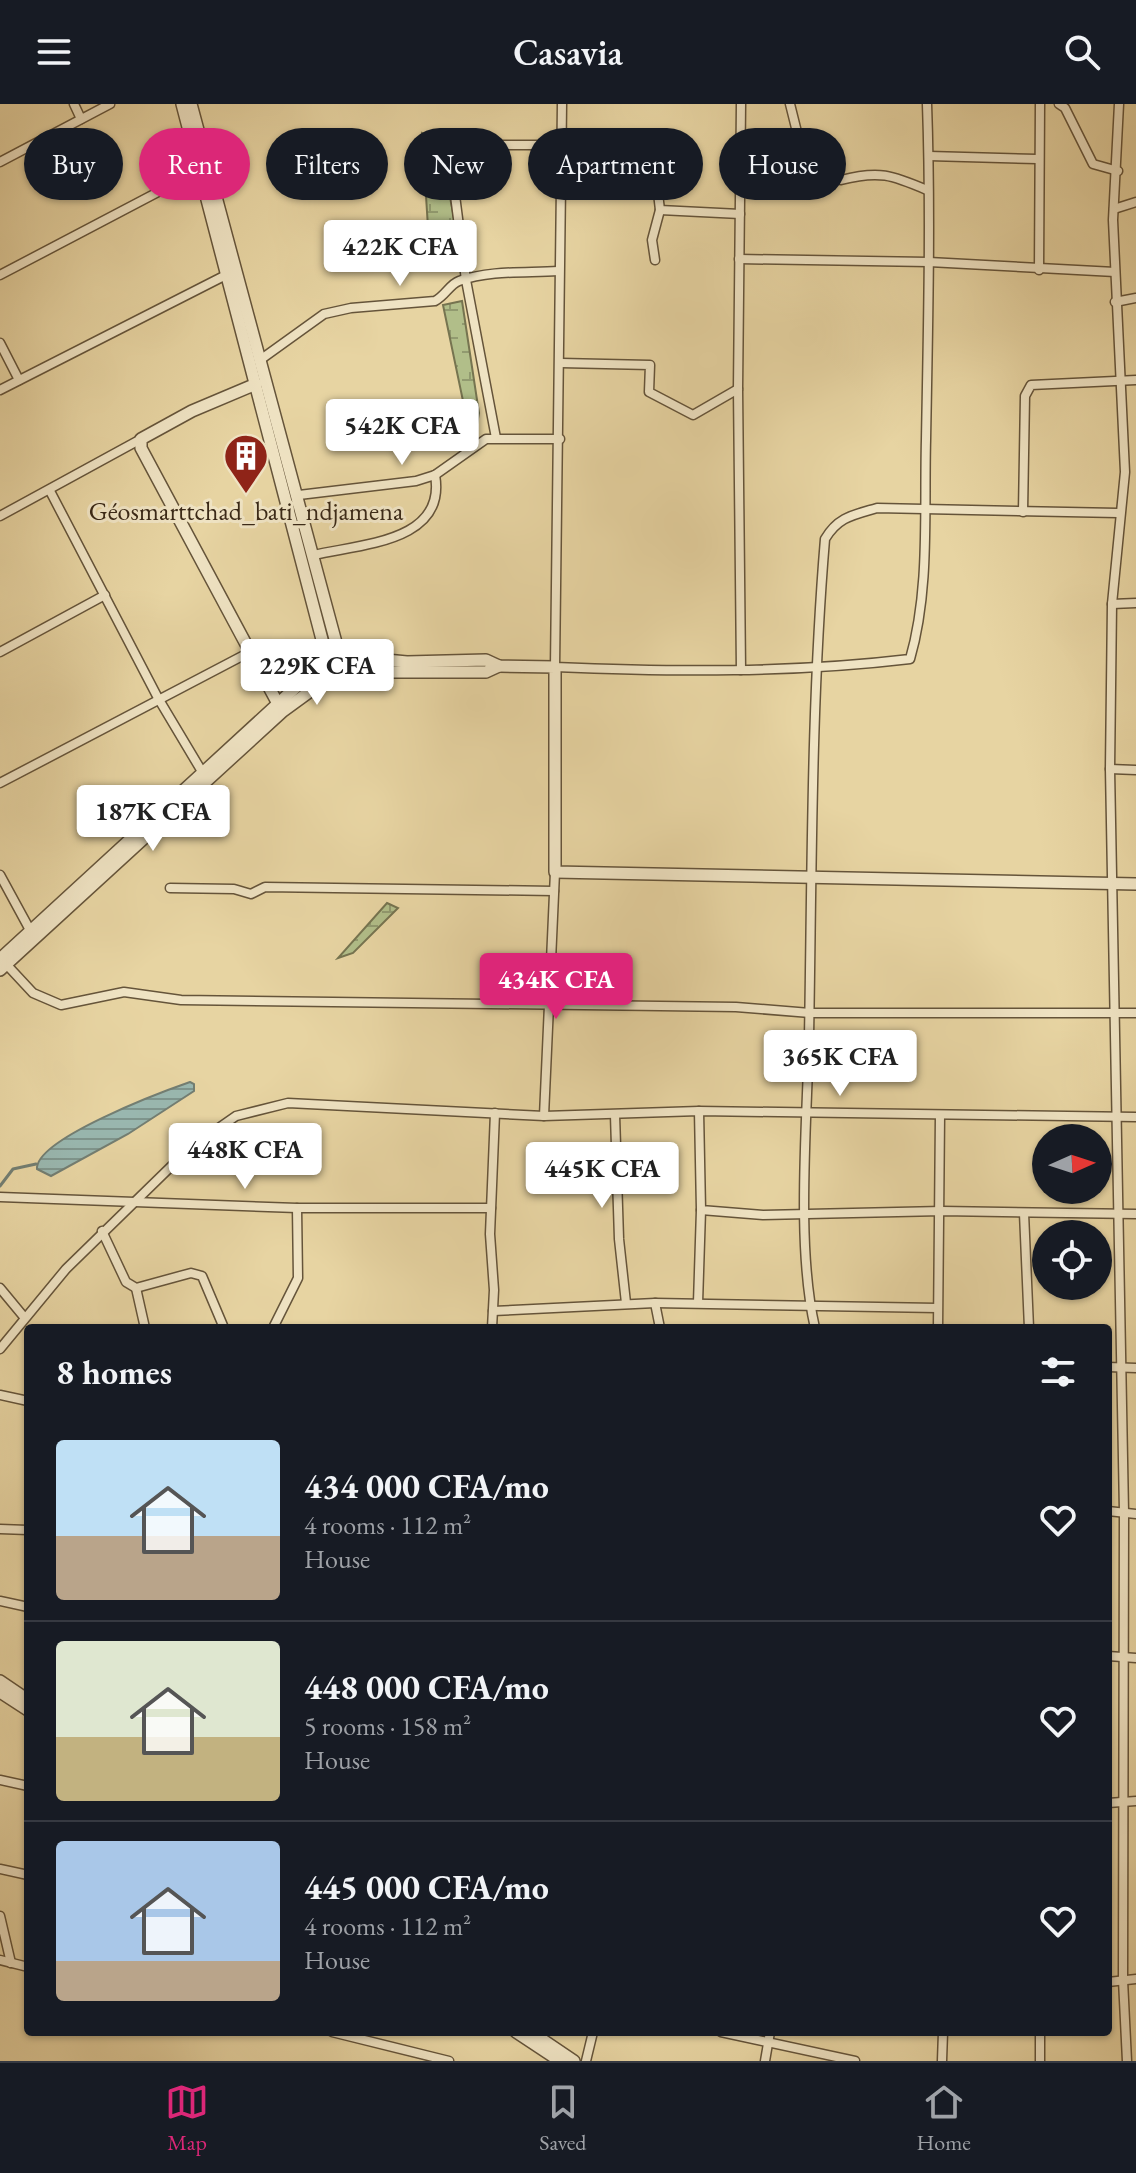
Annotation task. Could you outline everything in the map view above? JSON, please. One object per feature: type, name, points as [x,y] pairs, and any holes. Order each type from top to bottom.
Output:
[{"type":"street","points":[[74,104],[81,119]]},
{"type":"street","points":[[0,162],[110,104]]},
{"type":"street","points":[[182,104],[189,128]]},
{"type":"street","points":[[191,104],[299,495],[336,652],[337,674]]},
{"type":"street","points":[[562,104],[562,128]]},
{"type":"street","points":[[741,104],[738,389],[741,670]]},
{"type":"street","points":[[790,104],[800,144],[841,180],[866,174],[892,174],[927,190]]},
{"type":"street","points":[[2,964],[205,776],[277,702],[319,666],[319,657],[336,652],[407,662],[486,660],[499,666],[741,670],[814,669],[910,659],[921,598],[925,508],[929,262],[927,104]]},
{"type":"street","points":[[1039,270],[1037,159],[1040,104]]},
{"type":"street","points":[[1119,104],[1114,209],[1115,302],[1125,472],[1118,513],[1112,604],[1110,769],[1124,1512],[1123,1980],[1127,2061]]},
{"type":"street","points":[[1063,105],[1093,164],[1118,171]]},
{"type":"street","points":[[496,438],[466,280],[453,180],[468,145],[528,145]]},
{"type":"street","points":[[929,156],[1037,159]]},
{"type":"street","points":[[0,275],[143,200]]},
{"type":"street","points":[[207,200],[256,384],[336,652]]},
{"type":"street","points":[[544,1116],[555,872],[560,200]]},
{"type":"street","points":[[655,260],[652,240],[660,210],[659,200]]},
{"type":"street","points":[[1114,209],[1136,202]]},
{"type":"street","points":[[660,210],[740,214]]},
{"type":"street","points":[[739,259],[929,262],[1115,272]]},
{"type":"street","points":[[260,360],[324,314],[351,308],[435,301],[456,282],[486,275],[558,271]]},
{"type":"street","points":[[0,390],[226,275]]},
{"type":"street","points":[[1115,302],[1136,298]]},
{"type":"street","points":[[0,343],[19,380]]},
{"type":"street","points":[[561,363],[650,365],[649,392],[693,415],[738,389]]},
{"type":"street","points":[[1023,512],[1027,390],[1037,383],[1136,380]]},
{"type":"street","points":[[0,516],[192,411],[256,384]]},
{"type":"street","points":[[299,495],[416,481],[435,475],[474,445],[496,438],[560,439]]},
{"type":"street","points":[[141,439],[143,453],[277,702]]},
{"type":"street","points":[[1125,472],[1136,471]]},
{"type":"street","points":[[314,555],[409,532],[425,522],[434,506],[437,489],[435,475]]},
{"type":"street","points":[[50,491],[158,698],[205,776]]},
{"type":"street","points":[[814,1324],[809,1308],[806,1212],[809,878],[814,669],[825,539],[834,525],[847,516],[877,508],[1118,513]]},
{"type":"street","points":[[0,652],[105,595]]},
{"type":"street","points":[[1112,604],[1136,603]]},
{"type":"street","points":[[0,783],[248,653]]},
{"type":"street","points":[[319,666],[337,674],[486,672],[499,666]]},
{"type":"street","points":[[2,964],[30,930],[205,776],[283,711],[337,674]]},
{"type":"street","points":[[1110,769],[1136,770]]},
{"type":"street","points":[[555,872],[1136,884]]},
{"type":"street","points":[[0,875],[30,930]]},
{"type":"street","points":[[170,888],[234,889],[251,894],[265,887],[554,891]]},
{"type":"street","points":[[0,903],[10,896]]},
{"type":"street","points":[[2,964],[33,993],[61,1005],[124,992],[181,1000],[736,1007],[810,1013],[1136,1013]]},
{"type":"street","points":[[0,1349],[24,1317],[129,1204],[217,1128],[257,1109],[288,1103],[326,1103],[544,1116],[699,1111],[1136,1117]]},
{"type":"street","points":[[698,1303],[701,1210],[699,1111]]},
{"type":"street","points":[[492,1324],[491,1208],[495,1113]]},
{"type":"street","points":[[615,1115],[619,1239],[626,1303]]},
{"type":"street","points":[[938,1324],[942,1211],[940,1115]]},
{"type":"street","points":[[0,1197],[46,1196],[129,1204],[297,1208],[491,1208]]},
{"type":"street","points":[[275,1324],[298,1278],[297,1208]]},
{"type":"street","points":[[701,1210],[763,1215],[942,1211],[1136,1214]]},
{"type":"street","points":[[1024,1213],[1029,1324]]},
{"type":"street","points":[[102,1231],[126,1282],[136,1288],[197,1273],[206,1280],[222,1324]]},
{"type":"street","points":[[0,1288],[24,1317]]},
{"type":"street","points":[[136,1288],[144,1324]]},
{"type":"street","points":[[493,1311],[626,1303],[937,1308]]},
{"type":"street","points":[[655,1303],[659,1324]]},
{"type":"street","points":[[1112,1367],[1136,1368]]},
{"type":"street","points":[[0,1395],[24,1400]]},
{"type":"street","points":[[1112,1511],[1136,1514]]},
{"type":"street","points":[[0,1529],[24,1530]]},
{"type":"street","points":[[0,1601],[24,1606]]},
{"type":"street","points":[[1112,1656],[1136,1658]]},
{"type":"street","points":[[0,1681],[24,1697]]},
{"type":"street","points":[[0,1692],[24,1707]]},
{"type":"street","points":[[0,1780],[24,1785]]},
{"type":"street","points":[[1112,1803],[1136,1801]]},
{"type":"street","points":[[0,1869],[24,1874]]},
{"type":"street","points":[[0,1916],[11,1963]]},
{"type":"street","points":[[0,1960],[24,1966]]},
{"type":"street","points":[[1112,1981],[1136,1979]]},
{"type":"street","points":[[356,2036],[449,2061]]},
{"type":"street","points":[[522,2036],[560,2061]]},
{"type":"street","points":[[537,2036],[574,2061]]},
{"type":"street","points":[[586,2061],[592,2036]]},
{"type":"street","points":[[737,2036],[855,2061]]},
{"type":"street","points":[[765,2061],[769,2036]]},
{"type":"street","points":[[942,2061],[943,2036]]},
{"type":"street","points":[[1040,2036],[1040,2061]]},
{"type":"green space","points":[[426,200],[451,200],[459,244],[429,243]]},
{"type":"green space","points":[[462,301],[479,413],[476,430],[468,425],[443,305]]},
{"type":"green space","points":[[387,903],[398,908],[353,953],[338,958]]},
{"type":"water","points":[[190,1082],[194,1084],[194,1091],[128,1134],[51,1176],[37,1169],[42,1157],[56,1144],[78,1131]]},
{"type":"waterway","points":[[0,1186],[13,1169],[36,1164]]},
{"type":"place","name":"Géosmarttchad_bati_ndjamena","points":[[246,495]]}]
